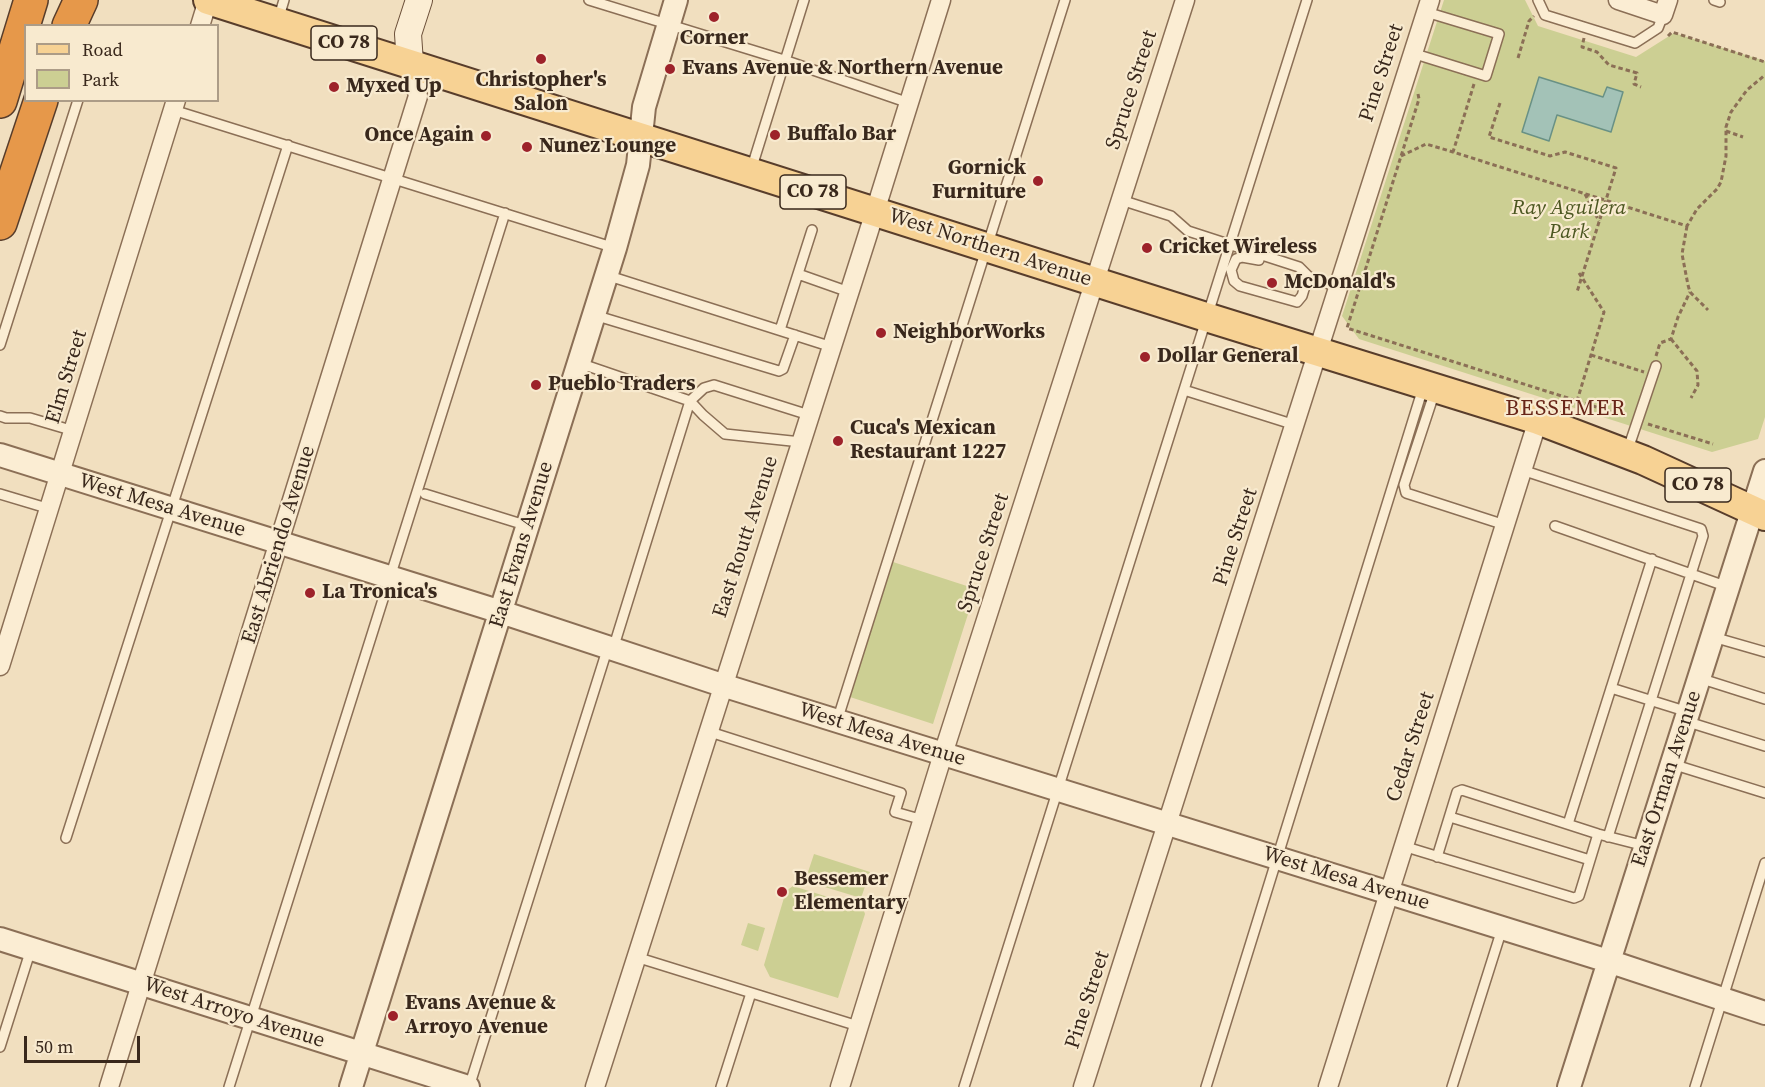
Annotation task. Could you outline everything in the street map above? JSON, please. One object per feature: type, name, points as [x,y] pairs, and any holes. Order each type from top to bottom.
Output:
[{"type":"highway","points":[[69,24],[75,0]]},
{"type":"highway","points":[[69,24],[81,0]]},
{"type":"highway","points":[[0,101],[30,2]]},
{"type":"highway","points":[[0,223],[41,102]]},
{"type":"main road","name":"West Northern Avenue","points":[[208,0],[281,11],[410,63],[1430,388],[1538,420],[1627,454],[1759,513]]},
{"type":"main road","name":"East Abriendo Avenue","points":[[410,63],[408,34],[419,0]]},
{"type":"street","points":[[201,24],[208,0]]},
{"type":"street","name":"East Evans Avenue","points":[[351,1087],[615,248],[638,165],[644,107],[676,0]]},
{"type":"street","name":"East Routt Avenue","points":[[595,1087],[941,0]]},
{"type":"street","name":"Spruce Street","points":[[840,1087],[943,754],[1185,0]]},
{"type":"street","points":[[1618,0],[1665,7]]},
{"type":"street","name":"Pine Street","points":[[1083,1087],[1428,6]]},
{"type":"street","name":"East Abriendo Avenue","points":[[110,1087],[418,96],[410,63]]},
{"type":"street","name":"Elm Street","points":[[0,666],[175,105]]},
{"type":"street","name":"Cedar Street","points":[[1328,1087],[1538,420]]},
{"type":"street","name":"West Mesa Avenue","points":[[0,455],[501,612],[722,685],[1502,927],[1765,1013]]},
{"type":"street","name":"East Orman Avenue","points":[[1569,1087],[1699,678],[1729,588],[1759,513],[1765,471]]},
{"type":"street","name":"West Arroyo Avenue","points":[[0,939],[469,1087]]},
{"type":"lane","points":[[589,0],[784,60],[909,103]]},
{"type":"lane","points":[[750,172],[804,0]]},
{"type":"lane","points":[[837,721],[1065,0]]},
{"type":"lane","points":[[964,1087],[1056,789],[1307,0]]},
{"type":"lane","points":[[1538,0],[1545,15],[1635,43],[1658,28],[1665,7]]},
{"type":"lane","points":[[1412,53],[1486,76],[1499,34],[1428,6]]},
{"type":"lane","points":[[0,345],[77,102]]},
{"type":"lane","points":[[175,105],[288,145],[615,248]]},
{"type":"lane","points":[[66,838],[288,145]]},
{"type":"lane","points":[[1120,200],[1171,216],[1188,231],[1299,267],[1308,276],[1338,286]]},
{"type":"lane","points":[[229,1087],[505,213]]},
{"type":"lane","points":[[780,330],[812,230]]},
{"type":"lane","points":[[1280,261],[1242,257],[1236,259],[1233,264],[1231,276],[1240,286],[1297,302],[1302,296],[1308,276]]},
{"type":"lane","points":[[798,274],[849,292]]},
{"type":"lane","points":[[606,275],[832,346]]},
{"type":"lane","points":[[594,315],[778,371],[783,369],[795,335]]},
{"type":"lane","points":[[579,363],[690,401],[703,416],[725,434],[801,442]]},
{"type":"lane","points":[[1627,454],[1655,366]]},
{"type":"lane","points":[[469,1087],[690,401],[704,388],[714,385],[809,415]]},
{"type":"lane","points":[[1430,388],[1404,485],[1406,493],[1505,525]]},
{"type":"lane","points":[[1206,1087],[1277,858],[1430,388]]},
{"type":"lane","points":[[1184,390],[1295,424]]},
{"type":"lane","points":[[0,416],[30,418],[74,432]]},
{"type":"lane","points":[[1403,846],[1574,898],[1579,896],[1590,860],[1603,835],[1651,701],[1703,536],[1701,529],[1522,470]]},
{"type":"lane","points":[[0,494],[50,509]]},
{"type":"lane","points":[[425,494],[528,526]]},
{"type":"lane","points":[[1555,526],[1729,588]]},
{"type":"lane","points":[[1568,824],[1652,559]]},
{"type":"lane","points":[[1713,637],[1765,652]]},
{"type":"lane","points":[[1699,678],[1765,699]]},
{"type":"lane","points":[[1611,688],[1651,701],[1765,746]]},
{"type":"lane","points":[[707,731],[901,793],[895,812],[923,820]]},
{"type":"lane","points":[[1672,764],[1765,793]]},
{"type":"lane","points":[[1437,856],[1457,792],[1462,790],[1645,846]]},
{"type":"lane","points":[[1449,817],[1590,860]]},
{"type":"lane","points":[[1695,1087],[1765,863]]},
{"type":"lane","points":[[1452,1087],[1502,927]]},
{"type":"lane","points":[[0,1047],[31,949]]},
{"type":"lane","points":[[636,957],[858,1026]]},
{"type":"lane","points":[[721,1087],[751,993]]},
{"type":"path","points":[[1518,58],[1529,21],[1535,15]]},
{"type":"path","points":[[1584,38],[1582,47],[1597,52],[1609,65],[1637,74],[1634,84],[1641,87]]},
{"type":"path","points":[[1453,152],[1477,74]]},
{"type":"path","points":[[1708,310],[1690,292],[1682,254],[1687,226],[1697,209],[1718,189],[1725,164],[1726,131],[1731,112],[1754,83],[1765,75]]},
{"type":"path","points":[[1418,90],[1419,99],[1347,328],[1713,444]]},
{"type":"path","points":[[1500,103],[1489,137],[1550,156],[1565,152],[1616,168],[1577,292]]},
{"type":"path","points":[[1726,131],[1743,137]]},
{"type":"path","points":[[1401,156],[1426,144],[1687,226]]},
{"type":"path","points":[[1585,194],[1599,221]]},
{"type":"path","points":[[1577,401],[1604,312],[1579,273]]},
{"type":"path","points":[[1671,339],[1678,316],[1690,292]]},
{"type":"path","points":[[1591,355],[1655,366],[1660,343],[1671,339]]},
{"type":"path","points":[[1671,339],[1697,371],[1698,385],[1691,398]]},
{"type":"green space","name":"Ray Aguilera Park","points":[[1444,0],[1525,0],[1538,26],[1636,57],[1674,33],[1765,61],[1765,417],[1758,439],[1712,452],[1359,339],[1342,316]]},
{"type":"green space","points":[[893,562],[976,589],[933,724],[850,697]]},
{"type":"green space","points":[[814,854],[870,872],[861,898],[805,881]]},
{"type":"green space","points":[[793,886],[863,908],[865,914],[838,998],[770,977],[764,965],[786,891]]},
{"type":"green space","points":[[748,923],[765,928],[758,951],[741,945]]},
{"type":"water","points":[[1539,77],[1603,97],[1607,87],[1623,92],[1611,132],[1557,115],[1549,141],[1522,132]]},
{"type":"place","name":"Corner","points":[[714,17]]},
{"type":"place","name":"Christopher's Salon","points":[[541,59]]},
{"type":"place","name":"Evans Avenue & Northern Avenue","points":[[670,69]]},
{"type":"place","name":"Myxed Up","points":[[334,87]]},
{"type":"place","name":"Buffalo Bar","points":[[775,135]]},
{"type":"place","name":"Once Again","points":[[486,136]]},
{"type":"place","name":"Nunez Lounge","points":[[527,147]]},
{"type":"place","name":"Gornick Furniture","points":[[1038,181]]},
{"type":"place","name":"Cricket Wireless","points":[[1147,248]]},
{"type":"place","name":"McDonald's","points":[[1272,283]]},
{"type":"place","name":"NeighborWorks","points":[[881,333]]},
{"type":"place","name":"Dollar General","points":[[1145,357]]},
{"type":"place","name":"Pueblo Traders","points":[[536,385]]},
{"type":"place","name":"Cuca's Mexican Restaurant 1227","points":[[838,441]]},
{"type":"place","name":"La Tronica's","points":[[310,593]]},
{"type":"place","name":"Bessemer Elementary","points":[[782,892]]},
{"type":"place","name":"Evans Avenue & Arroyo Avenue","points":[[393,1016]]},
{"type":"district","name":"BESSEMER","points":[[1566,409]]}]
